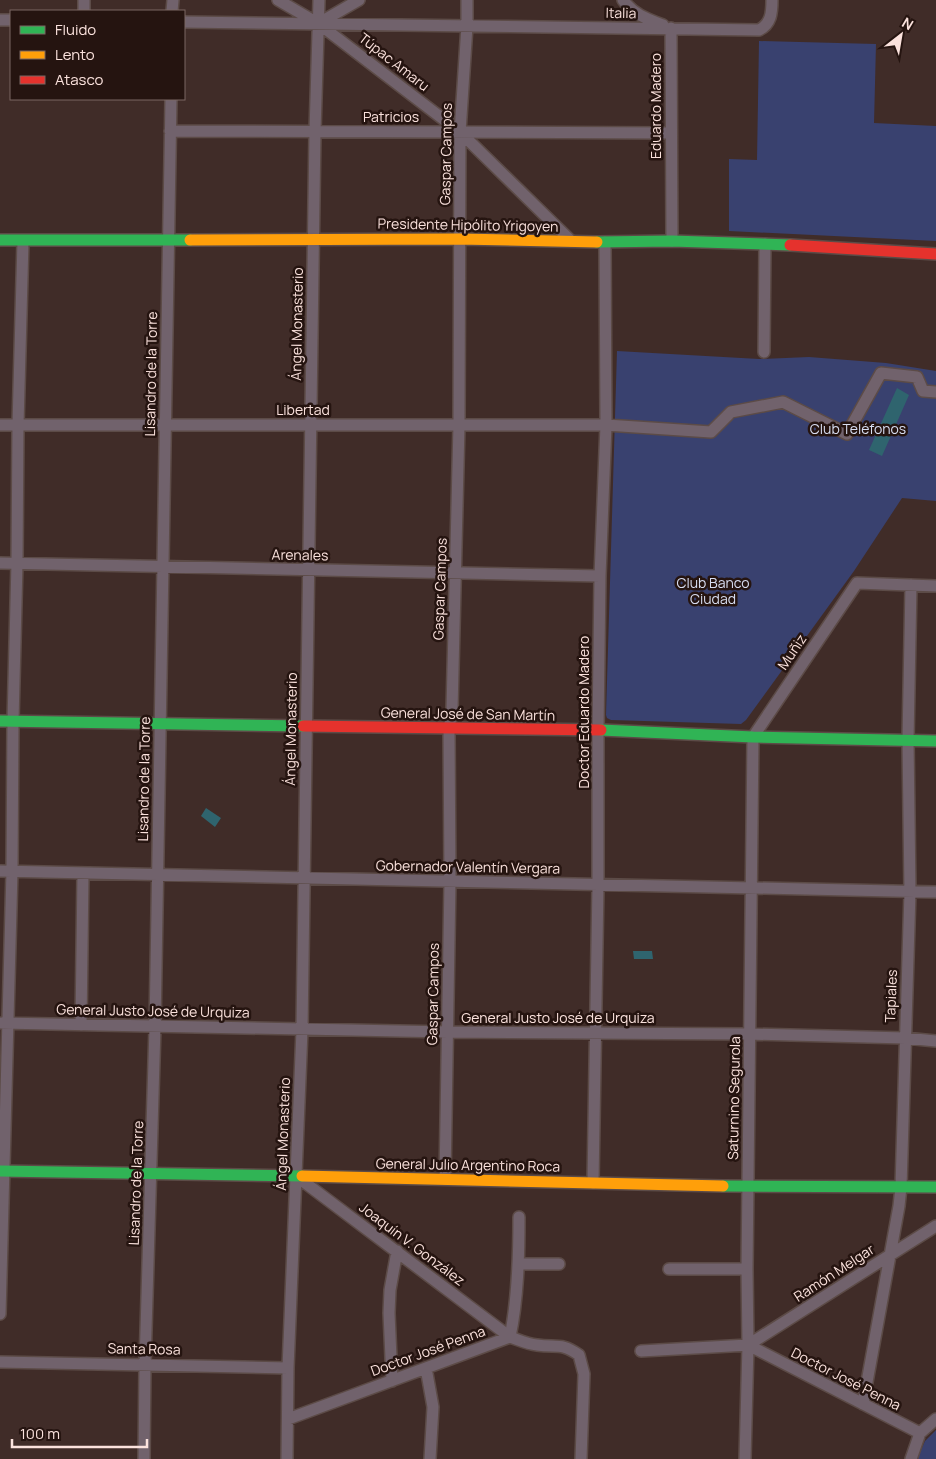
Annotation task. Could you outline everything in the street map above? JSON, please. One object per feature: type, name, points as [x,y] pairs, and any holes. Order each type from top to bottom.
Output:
[{"type":"street","name":"Túpac Amaru","points":[[278,0],[319,24],[460,132],[571,241]]},
{"type":"street","name":"Ángel Monasterio","points":[[287,1459],[288,1368],[302,1030],[315,131],[319,0]]},
{"type":"street","points":[[319,24],[359,0]]},
{"type":"street","name":"Gaspar Campos","points":[[445,1179],[450,881],[449,729],[452,710],[459,425],[460,132],[467,0]]},
{"type":"street","points":[[623,0],[638,15],[671,28]]},
{"type":"street","name":"Italia","points":[[185,22],[759,30],[768,22],[772,10],[772,0]]},
{"type":"street","name":"Eduardo Madero","points":[[671,28],[672,241]]},
{"type":"street","name":"Lisandro de la Torre","points":[[144,1459],[155,1027],[171,100]]},
{"type":"street","name":"Patricios","points":[[170,131],[671,132]]},
{"type":"street","name":"Presidente Hipólito Yrigoyen","points":[[0,240],[459,239],[604,242],[672,241],[765,244],[936,254]]},
{"type":"street","points":[[0,1314],[6,871],[13,721],[23,240]]},
{"type":"street","name":"Doctor Eduardo Madero","points":[[593,1183],[598,885],[600,576],[606,425],[604,242]]},
{"type":"street","points":[[764,352],[765,244]]},
{"type":"street","name":"Libertad","points":[[0,425],[606,425],[711,432],[731,412],[783,402],[847,434],[881,373],[917,376],[923,391],[936,392]]},
{"type":"street","name":"Arenales","points":[[0,563],[600,576]]},
{"type":"street","name":"Muñiz","points":[[753,737],[857,583],[911,585]]},
{"type":"street","points":[[911,585],[936,586]]},
{"type":"street","name":"Tapiales","points":[[862,1404],[901,1187],[910,892],[908,740],[911,585]]},
{"type":"street","name":"General José de San Martín","points":[[0,721],[598,730],[753,737],[936,741]]},
{"type":"street","name":"Saturnino Segurola","points":[[745,1459],[748,1346],[746,1269],[753,737]]},
{"type":"street","name":"Gobernador Valentín Vergara","points":[[6,871],[936,892]]},
{"type":"street","points":[[81,1025],[82,873]]},
{"type":"street","name":"General Justo José de Urquiza","points":[[4,1023],[302,1030],[750,1034],[905,1038],[936,1041]]},
{"type":"street","name":"General Julio Argentino Roca","points":[[2,1171],[445,1179],[748,1187],[936,1187]]},
{"type":"street","name":"Joaquín V. González","points":[[296,1176],[510,1337]]},
{"type":"street","points":[[519,1217],[519,1264],[510,1337],[535,1345],[564,1347],[578,1355],[584,1374],[582,1459]]},
{"type":"street","name":"Ramón Melgar","points":[[748,1346],[936,1226]]},
{"type":"street","points":[[392,1380],[390,1290],[397,1251]]},
{"type":"street","points":[[519,1264],[559,1264]]},
{"type":"street","points":[[669,1269],[746,1269]]},
{"type":"street","name":"Doctor José Penna","points":[[288,1419],[510,1337]]},
{"type":"street","name":"Doctor José Penna","points":[[641,1351],[748,1346],[920,1433]]},
{"type":"street","name":"Santa Rosa","points":[[0,1362],[288,1368]]},
{"type":"street","points":[[426,1368],[433,1407],[430,1459]]},
{"type":"street","points":[[911,1459],[920,1433],[936,1419]]},
{"type":"green space","points":[[759,41],[876,44],[874,123],[936,126],[936,241],[729,231],[729,159],[757,160]]},
{"type":"green space","points":[[617,351],[759,359],[809,357],[886,363],[936,371],[936,501],[902,498],[854,571],[746,720],[741,724],[611,720],[606,715]]},
{"type":"green space","points":[[936,1430],[936,1459],[917,1459],[925,1441]]},
{"type":"shaded area","points":[[897,388],[909,395],[882,456],[869,450]]},
{"type":"shaded area","points":[[206,808],[221,818],[215,827],[201,816]]},
{"type":"shaded area","points":[[633,951],[652,951],[653,959],[634,959]]},
{"type":"traffic: fast","points":[[0,240],[190,240]]},
{"type":"traffic: fast","points":[[597,242],[672,241],[790,245]]},
{"type":"traffic: fast","points":[[0,721],[303,726]]},
{"type":"traffic: fast","points":[[601,730],[753,737],[936,741]]},
{"type":"traffic: fast","points":[[0,1171],[302,1176]]},
{"type":"traffic: fast","points":[[723,1186],[936,1187]]},
{"type":"traffic: slow","points":[[190,240],[459,239],[597,242]]},
{"type":"traffic: slow","points":[[302,1176],[723,1186]]},
{"type":"traffic: jam","points":[[790,245],[936,254]]},
{"type":"traffic: jam","points":[[303,726],[601,730]]},
{"type":"park label","name":"Club Teléfonos","points":[[858,429]]},
{"type":"park label","name":"Club Banco Ciudad","points":[[713,592]]}]
